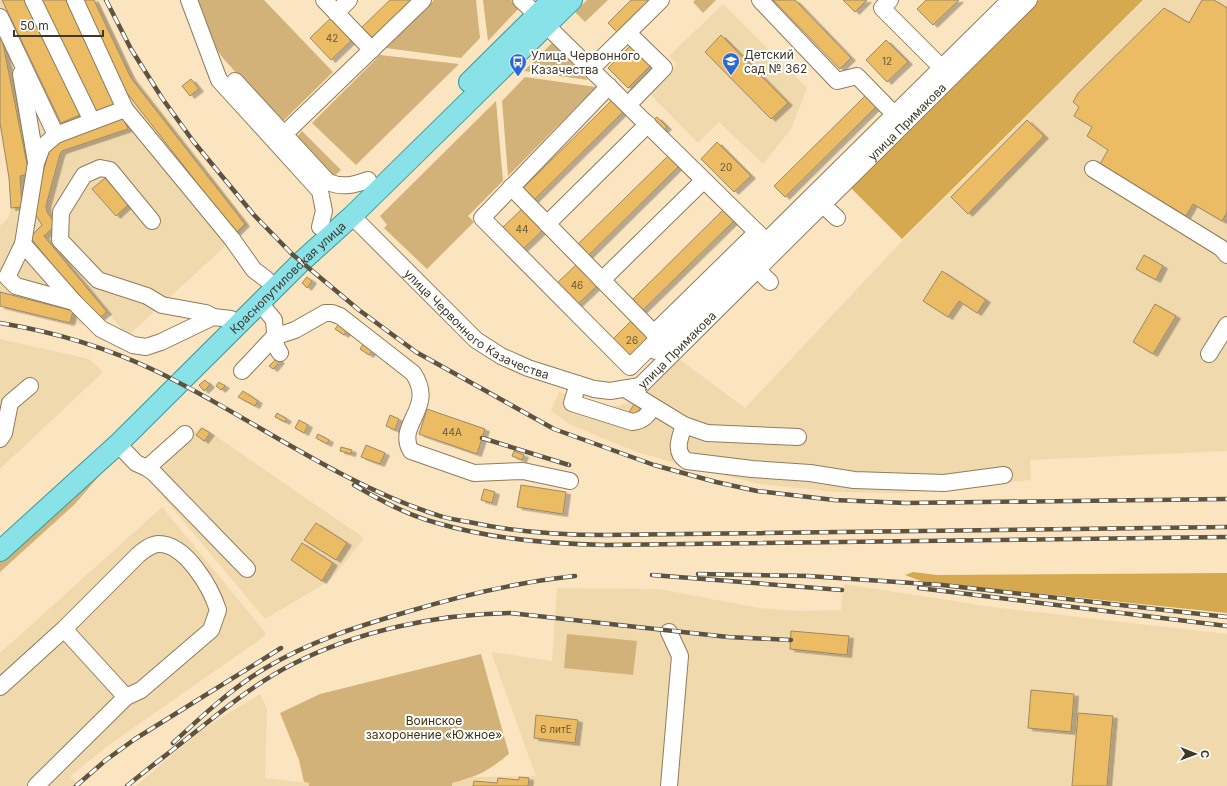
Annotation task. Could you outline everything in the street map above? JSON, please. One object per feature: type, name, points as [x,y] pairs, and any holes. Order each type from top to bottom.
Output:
[{"type":"main road","name":"Краснопутиловская улица","points":[[0,551],[118,444],[260,303],[352,216],[542,20],[552,0]]},
{"type":"main road","name":"Краснопутиловская улица","points":[[0,534],[110,434],[222,318],[266,279],[368,180],[542,20],[572,0]]},
{"type":"street","points":[[33,0],[92,121]]},
{"type":"street","points":[[75,0],[125,109],[232,240],[254,270],[266,279]]},
{"type":"street","points":[[189,0],[207,46],[320,191],[324,211],[320,227]]},
{"type":"street","points":[[324,0],[372,50]]},
{"type":"street","points":[[336,13],[349,0]]},
{"type":"street","points":[[279,139],[423,0]]},
{"type":"street","points":[[521,0],[592,68],[766,241],[654,333]]},
{"type":"street","points":[[592,68],[661,0]]},
{"type":"street","points":[[760,0],[837,81],[857,76],[899,120]]},
{"type":"street","points":[[890,0],[882,8],[946,73]]},
{"type":"street","name":"улица Примакова","points":[[946,73],[1010,0]]},
{"type":"street","name":"улица Примакова","points":[[625,389],[630,377],[752,265],[766,241],[899,120],[946,73],[1029,0]]},
{"type":"street","points":[[0,17],[56,135]]},
{"type":"street","points":[[628,33],[664,68],[628,105]]},
{"type":"street","points":[[17,53],[36,163]]},
{"type":"street","points":[[511,187],[659,338],[630,367],[482,218],[511,187],[609,86]]},
{"type":"street","points":[[74,302],[16,286],[4,276],[22,244],[36,163],[42,147],[56,135],[125,109]]},
{"type":"street","name":"улица Примакова","points":[[766,241],[823,204],[899,120]]},
{"type":"street","points":[[547,224],[648,124]]},
{"type":"street","points":[[279,139],[328,182],[341,186],[349,186],[368,180]]},
{"type":"street","points":[[152,221],[110,170],[100,168],[84,175],[61,212],[60,240],[98,280],[147,296],[162,305],[206,313],[222,318]]},
{"type":"street","points":[[1094,169],[1222,248],[1227,255]]},
{"type":"street","points":[[602,280],[703,180]]},
{"type":"street","points":[[823,204],[837,218]]},
{"type":"street","name":"улица Червонного Казачества","points":[[352,216],[476,340],[502,356],[521,365],[578,384],[610,391],[625,389]]},
{"type":"street","points":[[22,244],[74,302],[101,329],[133,345],[146,347],[222,318]]},
{"type":"street","points":[[752,265],[770,282]]},
{"type":"street","points":[[260,303],[274,320],[274,337],[280,353]]},
{"type":"street","points":[[242,371],[274,337],[295,330],[325,312],[336,314],[413,373],[420,383],[421,400],[408,431],[407,439],[411,451],[474,473],[524,471],[570,480]]},
{"type":"street","points":[[1208,354],[1227,325]]},
{"type":"street","points":[[578,384],[572,403],[632,422],[640,422],[647,417],[653,407]]},
{"type":"street","points":[[0,439],[4,433],[10,403],[30,386]]},
{"type":"street","points":[[625,389],[684,425],[707,433],[798,437]]},
{"type":"street","points":[[684,425],[678,445],[679,452],[687,461],[752,469],[810,473],[854,480],[944,483],[1004,475]]},
{"type":"street","points":[[147,468],[185,434]]},
{"type":"street","points":[[118,444],[136,463],[147,468],[247,569]]},
{"type":"street","points":[[0,687],[64,629],[138,555],[149,547],[159,544],[168,546],[177,551],[199,572],[213,595],[218,610],[211,630],[141,690],[126,697],[36,786]]},
{"type":"street","points":[[64,629],[126,697]]},
{"type":"street","points":[[669,632],[680,656],[669,786]]},
{"type":"shaded area","points":[[0,0],[98,0],[134,75],[249,224],[128,336],[107,312],[91,325],[70,323],[0,306],[0,226],[8,218],[11,208],[9,178],[0,123]]},
{"type":"shaded area","points":[[1039,0],[1143,0],[902,239],[850,187]]},
{"type":"shaded area","points":[[1144,0],[1227,0],[1227,451],[1030,460],[1031,480],[905,493],[836,492],[759,484],[682,465],[634,451],[569,424],[551,411],[559,392],[596,405],[612,407],[627,403],[639,396],[679,359],[745,408],[902,241]]},
{"type":"shaded area","name":"Детский сад № 362","points":[[723,4],[807,88],[791,129],[763,164],[719,122],[698,143],[650,94],[677,64],[669,56]]},
{"type":"shaded area","points":[[0,339],[89,359],[103,372],[0,469]]},
{"type":"shaded area","points":[[201,426],[364,538],[333,577],[326,583],[265,619],[148,479]]},
{"type":"shaded area","points":[[162,507],[265,632],[265,636],[109,745],[70,776],[80,786],[0,786],[0,653]]},
{"type":"shaded area","points":[[913,572],[937,575],[1227,573],[1227,613],[921,581],[905,575]]},
{"type":"shaded area","points":[[844,584],[992,607],[1227,634],[1227,786],[452,786],[452,783],[474,777],[536,776],[491,652],[552,661],[557,588],[659,589],[759,608],[801,611],[841,610]]},
{"type":"shaded area","points":[[260,694],[267,709],[265,778],[309,783],[309,786],[136,786],[200,731]]},
{"type":"green space","points":[[197,0],[264,0],[333,72],[281,123],[222,57],[214,45]]},
{"type":"green space","points":[[434,0],[476,0],[480,38],[461,58],[386,48]]},
{"type":"green space","points":[[483,0],[511,0],[519,8],[488,41]]},
{"type":"green space","points":[[587,0],[608,0],[585,22],[575,12]]},
{"type":"green space","points":[[695,0],[716,0],[703,13],[693,2]]},
{"type":"green space","points":[[552,43],[588,80],[524,71]]},
{"type":"green space","points":[[380,55],[459,64],[356,165],[312,123]]},
{"type":"green space","points":[[525,77],[596,87],[508,176],[502,101]]},
{"type":"green space","points":[[496,101],[503,181],[468,216],[474,222],[427,269],[384,228],[387,225],[380,216]]},
{"type":"green space","points":[[302,131],[341,170],[332,178],[294,140]]},
{"type":"green space","points":[[105,469],[75,504],[0,572],[0,560]]},
{"type":"green space","points":[[567,634],[637,641],[633,675],[564,668]]},
{"type":"green space","name":"Воинское захоронение «Южное»","points":[[481,654],[509,754],[495,765],[469,778],[452,783],[452,786],[309,786],[309,783],[304,782],[299,760],[280,713],[320,694]]},
{"type":"building","points":[[2,0],[26,0],[82,114],[61,123]]},
{"type":"building","points":[[40,0],[66,0],[116,105],[95,114]]},
{"type":"building","points":[[81,0],[94,0],[131,78],[245,224],[236,233],[120,84]]},
{"type":"building","points":[[390,0],[414,0],[373,40],[361,28]]},
{"type":"building","points":[[631,0],[651,0],[618,33],[608,23]]},
{"type":"building","points":[[773,0],[795,0],[851,58],[840,69]]},
{"type":"building","points":[[843,0],[867,0],[855,12]]},
{"type":"building","points":[[926,0],[959,0],[933,25],[917,9]]},
{"type":"building","points":[[1202,0],[1214,0],[1227,8],[1227,212],[1222,221],[1193,204],[1186,216],[1100,164],[1108,150],[1087,136],[1092,127],[1074,116],[1079,107],[1073,102],[1078,93],[1164,8],[1189,23]]},
{"type":"building","points":[[333,16],[354,38],[331,60],[310,38]]},
{"type":"building","points":[[0,29],[29,174],[20,176],[22,207],[11,208],[9,178],[0,123]]},
{"type":"building","points":[[721,35],[788,103],[771,119],[705,52]]},
{"type":"building","points":[[886,40],[908,62],[887,82],[866,60]]},
{"type":"building","points":[[630,46],[650,66],[628,88],[608,68]]},
{"type":"building","points":[[191,79],[199,89],[190,96],[182,86]]},
{"type":"building","points":[[865,96],[876,107],[785,197],[774,186]]},
{"type":"building","points":[[613,99],[624,111],[532,202],[521,190]]},
{"type":"building","points":[[123,117],[128,129],[62,151],[46,206],[47,212],[56,225],[44,236],[107,312],[97,320],[30,237],[42,225],[35,214],[34,206],[50,147],[55,140]]},
{"type":"building","points":[[657,117],[667,127],[660,134],[650,123]]},
{"type":"building","points":[[1027,120],[1044,136],[968,214],[951,197]]},
{"type":"building","points":[[717,142],[751,176],[734,192],[701,159]]},
{"type":"building","points":[[669,155],[679,166],[587,257],[576,246]]},
{"type":"building","points":[[105,178],[129,204],[116,216],[92,189]]},
{"type":"building","points":[[523,208],[544,229],[521,251],[500,230]]},
{"type":"building","points":[[723,210],[734,221],[641,312],[631,301]]},
{"type":"building","points":[[1144,255],[1163,266],[1156,280],[1136,269]]},
{"type":"building","points":[[577,264],[598,285],[576,306],[555,285]]},
{"type":"building","points":[[942,271],[986,300],[977,313],[959,301],[948,317],[923,301]]},
{"type":"building","points":[[307,277],[312,281],[307,288],[302,283]]},
{"type":"building","points":[[0,292],[73,311],[70,323],[0,306]]},
{"type":"building","points":[[1155,304],[1176,316],[1153,354],[1133,342]]},
{"type":"building","points":[[633,319],[653,340],[631,361],[611,341]]},
{"type":"building","points":[[339,324],[348,330],[344,335],[335,329]]},
{"type":"building","points":[[364,343],[373,350],[369,355],[360,349]]},
{"type":"building","points":[[277,358],[280,361],[273,369],[269,366]]},
{"type":"building","points":[[205,380],[210,385],[204,391],[199,385]]},
{"type":"building","points":[[219,382],[225,386],[221,390],[216,386]]},
{"type":"building","points":[[243,391],[258,401],[255,406],[238,397]]},
{"type":"building","points":[[635,403],[641,407],[636,416],[629,412]]},
{"type":"building","points":[[427,409],[485,429],[477,454],[419,434]]},
{"type":"building","points":[[277,413],[287,419],[285,422],[275,417]]},
{"type":"building","points":[[390,415],[399,419],[395,430],[386,426]]},
{"type":"building","points":[[299,420],[308,425],[304,433],[295,428]]},
{"type":"building","points":[[202,428],[210,433],[204,441],[196,435]]},
{"type":"building","points":[[318,434],[329,440],[327,444],[316,438]]},
{"type":"building","points":[[366,445],[385,453],[380,464],[361,457]]},
{"type":"building","points":[[341,447],[352,450],[351,454],[340,451]]},
{"type":"building","points":[[514,451],[524,455],[522,460],[512,456]]},
{"type":"building","points":[[521,485],[566,492],[563,514],[517,507]]},
{"type":"building","points":[[484,489],[495,492],[492,503],[481,500]]},
{"type":"building","points":[[316,523],[347,543],[336,560],[304,540]]},
{"type":"building","points":[[302,543],[333,563],[322,581],[291,560]]},
{"type":"building","points":[[791,631],[849,636],[847,655],[790,649]]},
{"type":"building","points":[[1031,690],[1074,694],[1071,732],[1028,728]]},
{"type":"building","points":[[1078,713],[1113,716],[1107,786],[1072,786]]},
{"type":"building","points":[[536,715],[578,720],[575,743],[534,738]]},
{"type":"building","points":[[519,777],[529,778],[528,786],[473,786],[474,781],[497,783],[498,778],[519,780]]},
{"type":"railway","points":[[106,0],[131,49],[162,98],[193,141],[254,215],[292,254],[359,310],[416,352],[554,429],[654,465],[716,482],[757,491],[834,500],[906,503],[1227,499]]},
{"type":"railway","points":[[0,323],[61,336],[120,355],[193,390],[330,468],[400,502],[441,516],[503,528],[537,532],[606,535],[1227,527]]},
{"type":"railway","points":[[482,438],[569,465]]},
{"type":"railway","points":[[354,485],[384,502],[426,520],[499,537],[542,542],[606,545],[1227,537]]},
{"type":"railway","points":[[698,574],[808,576],[942,585],[1227,617]]},
{"type":"railway","points":[[652,575],[842,590]]},
{"type":"railway","points":[[173,743],[217,703],[240,685],[281,659],[317,642],[372,622],[451,600],[512,585],[575,576]]},
{"type":"railway","points":[[919,588],[1227,626]]},
{"type":"railway","points":[[127,786],[239,698],[265,680],[318,652],[344,642],[398,626],[455,617],[510,613],[728,637],[791,640]]},
{"type":"railway","points":[[76,786],[106,760],[135,739],[281,648]]},
{"type":"place","name":"Детский сад № 362","points":[[731,76]]},
{"type":"place","name":"Улица Червонного Казачества","points":[[518,77]]}]
